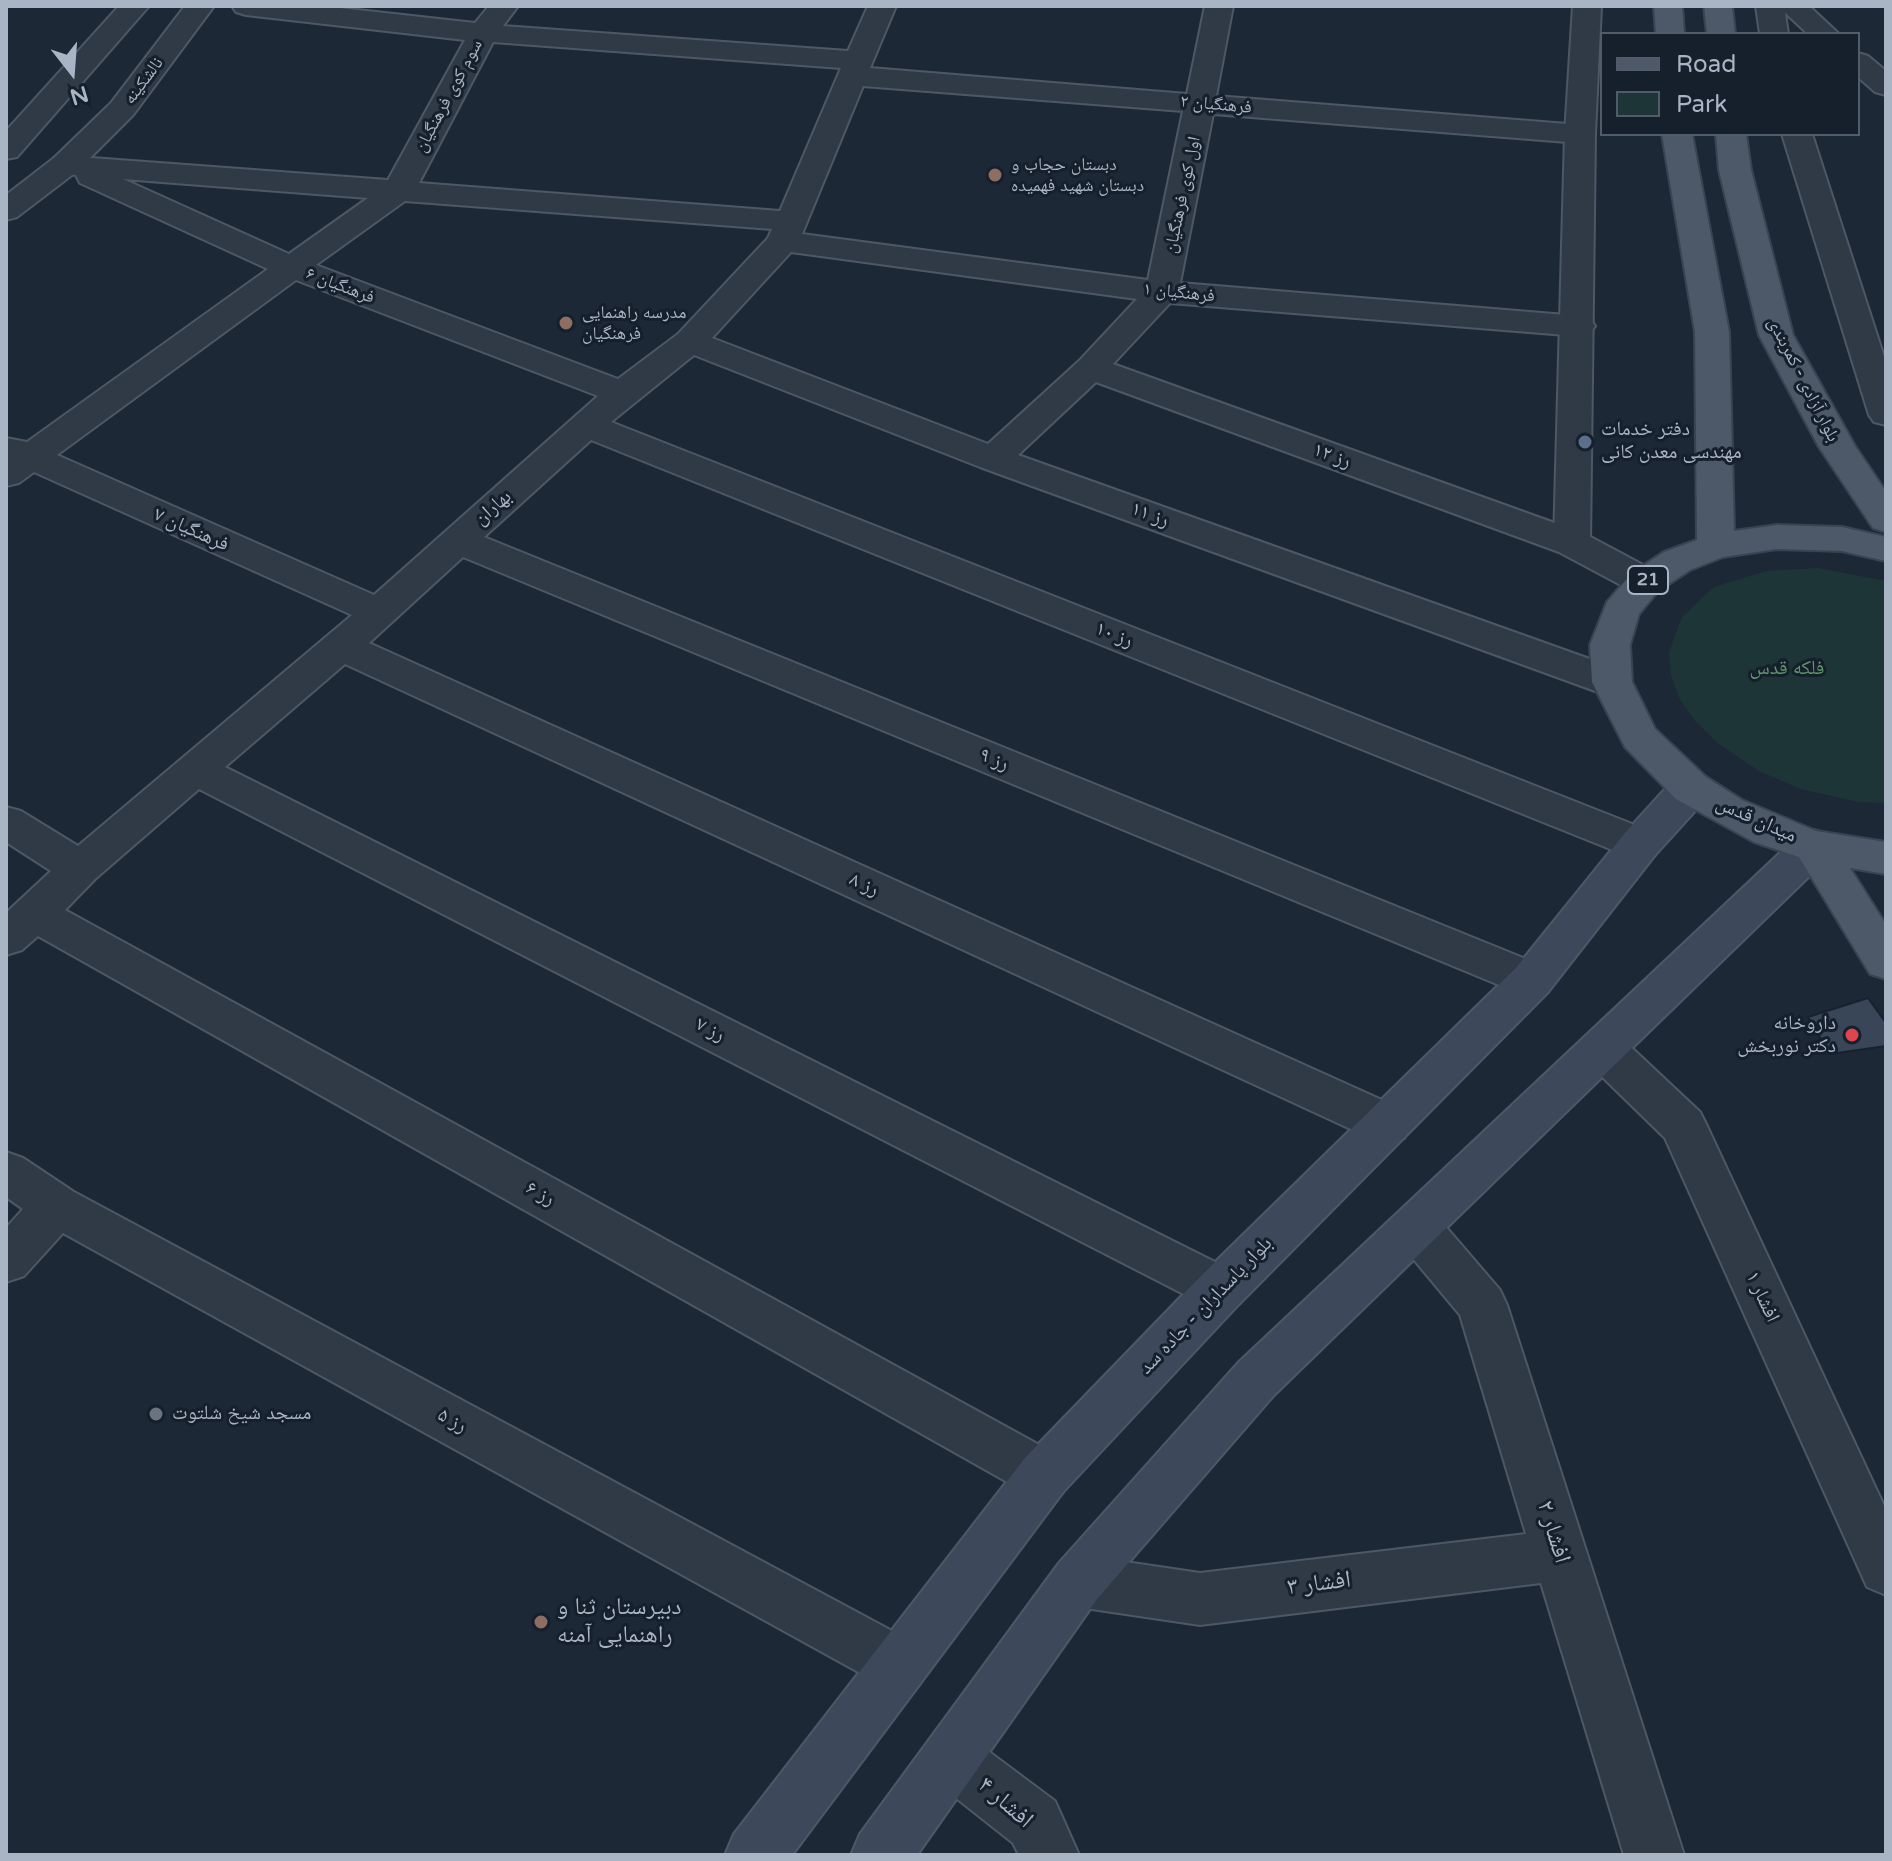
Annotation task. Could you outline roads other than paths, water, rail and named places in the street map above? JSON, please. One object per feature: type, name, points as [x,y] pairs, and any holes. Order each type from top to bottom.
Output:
[{"type":"main road","points":[[1668,6],[1670,32]]},
{"type":"main road","points":[[1718,6],[1721,32]]},
{"type":"main road","points":[[1677,136],[1712,332],[1716,546]]},
{"type":"main road","name":"بلوار آزادی - کمربندی","points":[[1731,136],[1735,170],[1776,335],[1837,447],[1886,520]]},
{"type":"main road","points":[[1712,332],[1776,335]]},
{"type":"main road","name":"میدان قدس","points":[[1886,549],[1842,539],[1777,537],[1716,546],[1677,561],[1645,582],[1621,611],[1610,645],[1612,682],[1639,737],[1691,788],[1755,824],[1814,846],[1886,858]]},
{"type":"main road","name":"بلوار پاسداران - جاده سد","points":[[755,1855],[1044,1475],[1221,1289],[1532,980],[1640,844],[1691,788]]},
{"type":"main road","points":[[881,1855],[1078,1581],[1256,1379],[1814,846],[1886,962]]},
{"type":"street","points":[[11,146],[135,6]]},
{"type":"street","name":"نالشکینه","points":[[6,210],[65,165],[122,109],[200,6]]},
{"type":"street","name":"فرهنگیان ۲","points":[[246,6],[483,33],[1202,104],[1580,134]]},
{"type":"street","name":"سوم کوی فرهنگیان","points":[[399,190],[483,33],[504,6]]},
{"type":"street","name":"بهاران","points":[[21,926],[80,868],[198,771],[341,646],[589,426],[622,393],[690,341],[787,231],[882,6]]},
{"type":"street","name":"اول کوی فرهنگیان","points":[[1162,292],[1202,104],[1219,6]]},
{"type":"street","points":[[1572,543],[1580,134],[1587,6]]},
{"type":"street","points":[[1770,6],[1774,32]]},
{"type":"street","points":[[1792,6],[1823,32]]},
{"type":"street","points":[[1860,64],[1886,86]]},
{"type":"street","points":[[1798,136],[1886,415]]},
{"type":"street","name":"فرهنگیان ۶","points":[[11,146],[65,165],[293,268],[622,393]]},
{"type":"street","name":"فرهنگیان ۱","points":[[65,165],[399,190],[787,231],[1162,292],[1578,326]]},
{"type":"street","points":[[14,460],[293,268],[399,190]]},
{"type":"street","points":[[993,459],[1091,368],[1162,292]]},
{"type":"street","name":"رز ۱۱","points":[[690,341],[993,459],[1612,682]]},
{"type":"street","name":"رز ۱۲","points":[[1091,368],[1572,543],[1645,582]]},
{"type":"street","name":"رز ۱۰","points":[[589,426],[1640,844]]},
{"type":"street","name":"فرهنگیان ۷","points":[[14,460],[377,611]]},
{"type":"street","name":"رز ۹","points":[[457,540],[1532,980]]},
{"type":"street","name":"رز ۸","points":[[341,646],[1387,1124]]},
{"type":"street","name":"رز ۷","points":[[198,771],[1221,1289]]},
{"type":"street","points":[[6,822],[80,868]]},
{"type":"street","name":"رز ۶","points":[[21,926],[1044,1475]]},
{"type":"street","name":"افشار ۱","points":[[1603,1049],[1683,1126],[1886,1569]]},
{"type":"street","name":"رز ۵","points":[[6,1172],[57,1206],[900,1665]]},
{"type":"street","points":[[6,1261],[57,1206]]},
{"type":"street","name":"افشار ۲","points":[[1417,1228],[1482,1305],[1654,1855]]},
{"type":"street","name":"افشار ۳","points":[[1078,1581],[1200,1599],[1560,1555]]},
{"type":"street","name":"افشار ۴","points":[[952,1759],[1034,1822],[1049,1855]]},
{"type":"place","name":"دبستان حجاب و دبستان شهید فهمیده","points":[[995,175]]},
{"type":"place","name":"مدرسه راهنمایی فرهنگیان","points":[[566,323]]},
{"type":"place","name":"دفتر خدمات مهندسی معدن کانی","points":[[1585,442]]},
{"type":"place","name":"داروخانه دکتر نوربخش","points":[[1852,1035]]},
{"type":"place","name":"مسجد شیخ شلتوت","points":[[156,1414]]},
{"type":"place","name":"دبیرستان ثنا و راهنمایی آمنه","points":[[541,1622]]},
{"type":"park label","name":"فلکه قدس","points":[[1787,669]]}]
